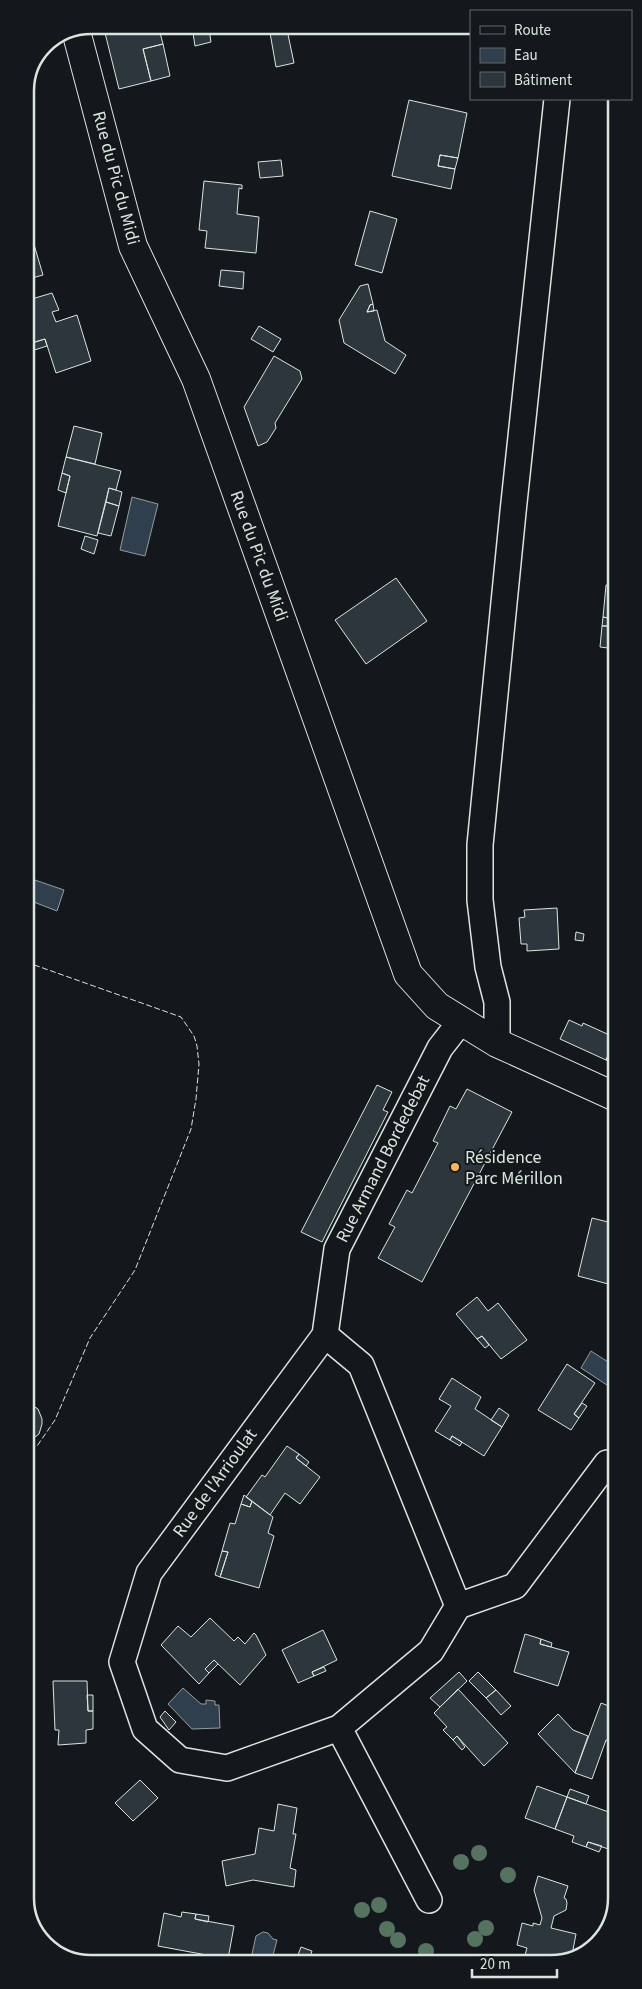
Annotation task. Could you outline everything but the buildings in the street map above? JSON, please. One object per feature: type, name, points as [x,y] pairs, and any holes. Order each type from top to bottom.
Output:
[{"type":"street","name":"Rue du Pic du Midi","points":[[77,36],[134,246],[196,379],[408,974],[437,1006],[497,1043],[608,1093]]},
{"type":"street","points":[[497,1043],[498,1002],[488,967],[480,900],[480,845],[557,100]]},
{"type":"street","name":"Rue Armand Bordedebat","points":[[325,1335],[337,1249],[440,1048],[461,1021]]},
{"type":"street","points":[[325,1335],[361,1365],[458,1606],[515,1586],[607,1463]]},
{"type":"street","name":"Rue de l'Arrioulat","points":[[325,1335],[149,1573],[122,1662],[145,1729],[180,1760],[227,1768],[339,1728],[431,1651],[458,1606]]},
{"type":"street","points":[[339,1728],[429,1900]]},
{"type":"water","points":[[132,497],[158,504],[145,556],[120,550]]},
{"type":"water","points":[[34,880],[64,890],[57,911],[34,902]]},
{"type":"water","points":[[591,1351],[608,1362],[608,1386],[581,1368]]},
{"type":"water","points":[[183,1688],[201,1704],[206,1704],[206,1700],[215,1701],[215,1705],[219,1705],[220,1728],[192,1729],[168,1704]]},
{"type":"water","points":[[263,1932],[268,1933],[273,1939],[277,1940],[273,1955],[252,1955],[256,1936]]},
{"type":"fence","points":[[34,965],[181,1017],[194,1036],[199,1064],[191,1129],[135,1270],[90,1338],[55,1420],[37,1446],[34,1447]]},
{"type":"place","name":"Résidence Parc Mérillon","points":[[455,1167]]}]
